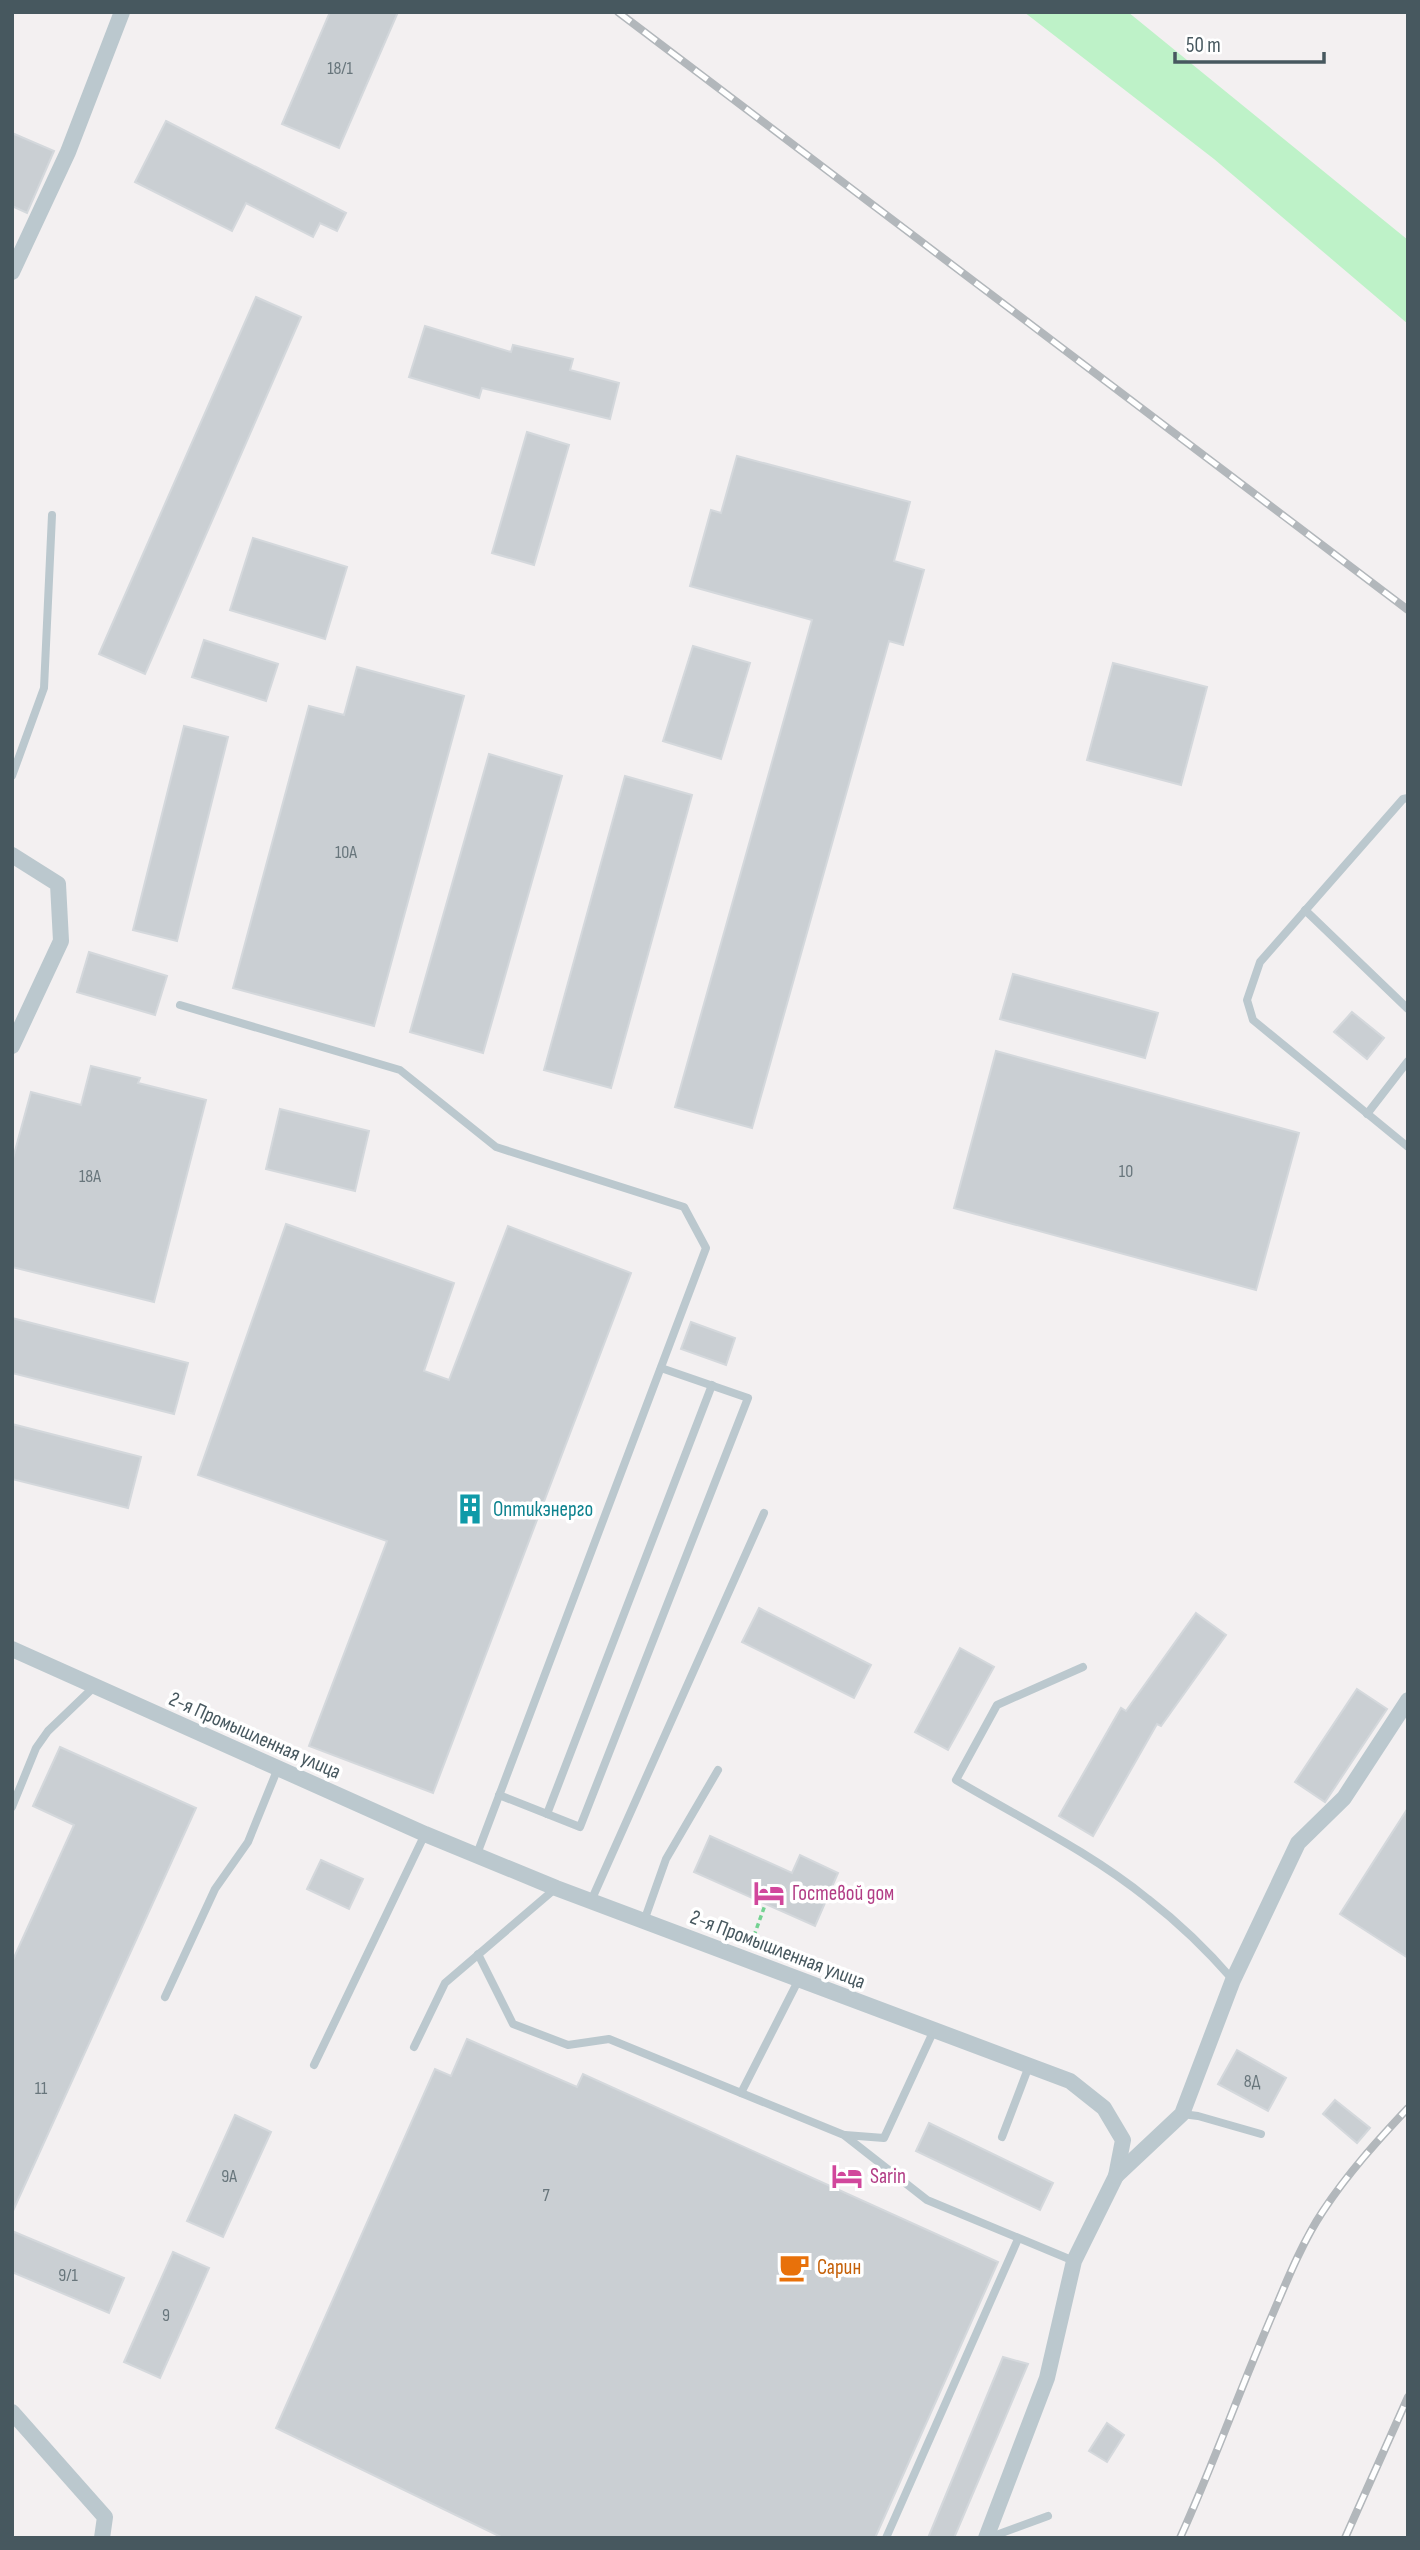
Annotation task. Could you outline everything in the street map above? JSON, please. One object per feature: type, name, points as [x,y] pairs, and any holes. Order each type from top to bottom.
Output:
[{"type":"street","points":[[12,272],[68,152],[122,12]]},
{"type":"street","points":[[12,855],[58,884],[61,941],[12,1046]]},
{"type":"street","name":"2-я Промышленная улица","points":[[12,1649],[425,1834],[556,1888],[1070,2081],[1104,2108],[1123,2140],[1116,2176],[1074,2261],[1047,2378],[987,2538]]},
{"type":"street","points":[[1116,2176],[1182,2114],[1233,1980],[1297,1843],[1344,1798],[1405,1711]]},
{"type":"street","points":[[12,2412],[105,2516],[102,2538]]},
{"type":"lane","points":[[12,776],[44,688],[52,515]]},
{"type":"lane","points":[[1408,799],[1403,799],[1260,962],[1247,1000],[1253,1020],[1408,1147]]},
{"type":"lane","points":[[1305,910],[1408,1009]]},
{"type":"lane","points":[[180,1005],[400,1070],[496,1147],[684,1207],[706,1248],[477,1854]]},
{"type":"lane","points":[[1367,1114],[1408,1061]]},
{"type":"lane","points":[[499,1795],[580,1827],[748,1398],[661,1368]]},
{"type":"lane","points":[[547,1814],[712,1385]]},
{"type":"lane","points":[[591,1901],[764,1513]]},
{"type":"lane","points":[[1083,1667],[997,1705],[956,1780],[1092,1860],[1146,1897],[1198,1941],[1233,1980]]},
{"type":"lane","points":[[12,1807],[36,1748],[48,1731],[94,1686]]},
{"type":"lane","points":[[165,1997],[215,1889],[248,1842],[278,1768]]},
{"type":"lane","points":[[644,1921],[666,1859],[718,1770]]},
{"type":"lane","points":[[314,2065],[425,1834]]},
{"type":"lane","points":[[414,2047],[445,1983],[556,1888]]},
{"type":"lane","points":[[478,1954],[513,2024],[568,2045],[609,2039],[844,2135],[927,2200],[1074,2261]]},
{"type":"lane","points":[[741,2093],[799,1979]]},
{"type":"lane","points":[[844,2135],[884,2138],[934,2030]]},
{"type":"lane","points":[[1002,2137],[1029,2066]]},
{"type":"lane","points":[[1182,2114],[1261,2134]]},
{"type":"lane","points":[[886,2538],[1018,2239]]},
{"type":"lane","points":[[987,2538],[1048,2516]]},
{"type":"path","points":[[745,1959],[765,1905]]},
{"type":"green space","points":[[1024,12],[1128,12],[1408,240],[1408,324],[1214,159]]},
{"type":"building","points":[[330,12],[398,12],[339,148],[282,124]]},
{"type":"building","points":[[166,121],[346,213],[337,231],[320,223],[313,237],[246,203],[232,231],[135,182]]},
{"type":"building","points":[[12,133],[54,151],[27,213],[12,206]]},
{"type":"building","points":[[256,297],[301,317],[145,674],[99,654]]},
{"type":"building","points":[[425,326],[511,352],[513,345],[573,359],[570,370],[619,383],[610,419],[482,388],[479,398],[409,377]]},
{"type":"building","points":[[527,432],[569,445],[534,565],[492,553]]},
{"type":"building","points":[[737,456],[910,502],[894,561],[924,570],[903,645],[889,641],[752,1128],[675,1107],[812,620],[690,586],[711,510],[721,513]]},
{"type":"building","points":[[253,538],[347,567],[325,639],[230,610]]},
{"type":"building","points":[[204,640],[278,664],[266,701],[192,677]]},
{"type":"building","points":[[693,646],[750,663],[721,759],[663,741]]},
{"type":"building","points":[[1113,663],[1207,687],[1181,785],[1087,760]]},
{"type":"building","points":[[357,667],[464,696],[374,1026],[233,988],[309,706],[344,715]]},
{"type":"building","points":[[184,726],[228,737],[177,941],[133,930]]},
{"type":"building","points":[[489,754],[562,776],[483,1053],[410,1032]]},
{"type":"building","points":[[625,776],[692,795],[611,1088],[544,1070]]},
{"type":"building","points":[[89,952],[167,976],[155,1015],[77,992]]},
{"type":"building","points":[[1013,974],[1158,1013],[1145,1058],[1000,1019]]},
{"type":"building","points":[[1352,1012],[1384,1038],[1367,1059],[1334,1032]]},
{"type":"building","points":[[996,1051],[1299,1133],[1256,1290],[954,1208]]},
{"type":"building","points":[[91,1066],[140,1078],[138,1083],[206,1100],[154,1302],[12,1267],[12,1162],[31,1092],[81,1105]]},
{"type":"building","points":[[280,1109],[369,1131],[355,1191],[266,1169]]},
{"type":"building","points":[[286,1224],[454,1283],[424,1371],[449,1380],[508,1226],[631,1273],[433,1793],[309,1746],[387,1541],[198,1475]]},
{"type":"building","points":[[12,1318],[188,1363],[174,1414],[12,1373]]},
{"type":"building","points":[[691,1322],[735,1338],[726,1365],[681,1349]]},
{"type":"building","points":[[12,1424],[141,1457],[128,1508],[12,1479]]},
{"type":"building","points":[[759,1608],[871,1665],[854,1698],[742,1642]]},
{"type":"building","points":[[1196,1613],[1226,1635],[1161,1726],[1157,1724],[1093,1836],[1059,1816],[1121,1708],[1126,1711]]},
{"type":"building","points":[[960,1648],[994,1667],[948,1750],[915,1732]]},
{"type":"building","points":[[1357,1689],[1387,1709],[1325,1802],[1295,1782]]},
{"type":"building","points":[[60,1747],[196,1808],[12,2213],[12,1962],[74,1825],[33,1806]]},
{"type":"building","points":[[1408,1808],[1408,1958],[1340,1914]]},
{"type":"building","points":[[710,1836],[792,1873],[800,1855],[838,1873],[815,1926],[694,1872]]},
{"type":"building","points":[[321,1860],[363,1879],[349,1909],[307,1889]]},
{"type":"building","points":[[467,2039],[577,2087],[583,2074],[998,2262],[875,2538],[503,2538],[276,2428],[435,2069],[451,2076]]},
{"type":"building","points":[[1237,2050],[1286,2078],[1268,2111],[1218,2084]]},
{"type":"building","points":[[1335,2100],[1370,2128],[1357,2143],[1323,2114]]},
{"type":"building","points":[[235,2115],[271,2132],[223,2237],[187,2221]]},
{"type":"building","points":[[929,2123],[1053,2183],[1040,2210],[916,2151]]},
{"type":"building","points":[[12,2231],[124,2278],[109,2313],[12,2272]]},
{"type":"building","points":[[173,2252],[209,2268],[160,2378],[124,2362]]},
{"type":"building","points":[[1003,2357],[1028,2364],[954,2538],[928,2538]]},
{"type":"building","points":[[1107,2423],[1124,2435],[1107,2462],[1089,2451]]},
{"type":"railway","points":[[618,12],[1408,610]]},
{"type":"railway","points":[[1180,2538],[1290,2273],[1309,2235],[1343,2183],[1408,2108]]},
{"type":"railway","points":[[1345,2538],[1408,2397]]},
{"type":"place","name":"Оптикэнерго","points":[[470,1509]]},
{"type":"place","name":"Гостевой дом","points":[[769,1893]]},
{"type":"place","name":"Sarin","points":[[847,2176]]},
{"type":"place","name":"Сарин","points":[[794,2267]]}]
